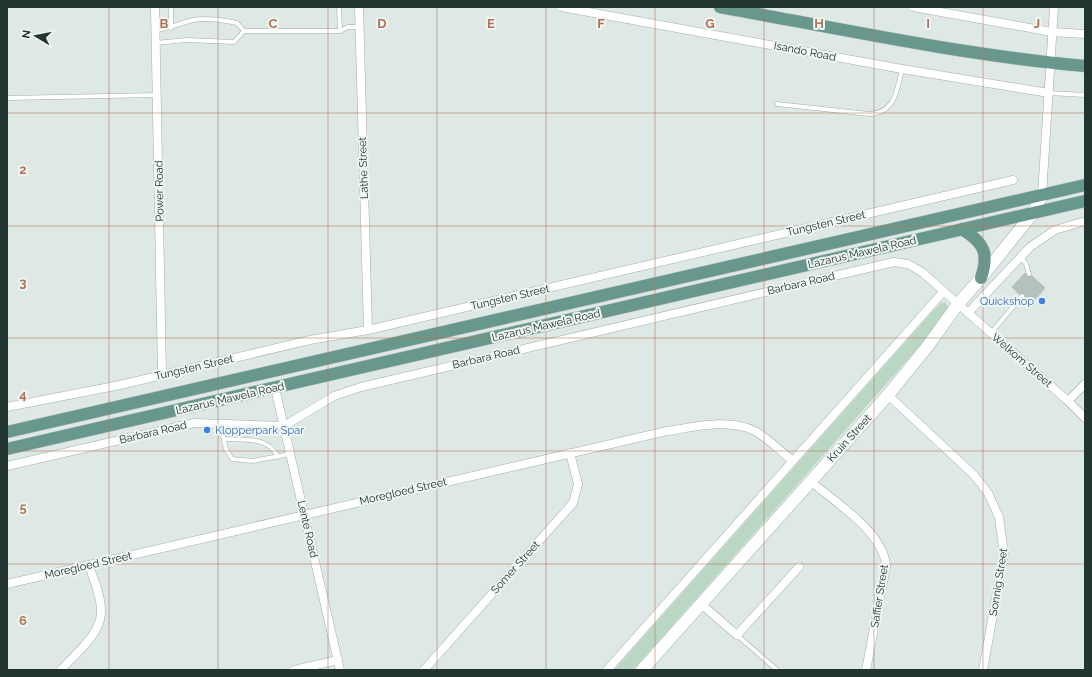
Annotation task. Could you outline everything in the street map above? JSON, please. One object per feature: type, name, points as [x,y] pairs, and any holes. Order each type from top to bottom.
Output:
[{"type":"main road","points":[[720,7],[941,47],[1050,63],[1085,66]]},
{"type":"main road","name":"Lazarus Mawela Road","points":[[7,432],[1085,185]]},
{"type":"main road","name":"Kruin Street","points":[[642,670],[810,480],[888,395],[927,347],[958,304],[981,278],[1033,213],[1042,195]]},
{"type":"main road","name":"Lazarus Mawela Road","points":[[7,449],[1085,201]]},
{"type":"main road","points":[[962,229],[974,237],[984,250],[985,262],[981,278]]},
{"type":"main road","points":[[216,383],[254,382],[275,388]]},
{"type":"street","name":"Power Road","points":[[155,7],[158,95],[162,375]]},
{"type":"street","name":"Lathe Street","points":[[359,7],[368,330]]},
{"type":"street","name":"Isando Road","points":[[561,7],[902,69],[1049,93]]},
{"type":"street","points":[[913,7],[946,10],[1052,32],[1085,34]]},
{"type":"street","points":[[1042,195],[1054,7]]},
{"type":"street","name":"Tungsten Street","points":[[7,407],[162,375],[310,340],[368,330],[1013,180]]},
{"type":"street","points":[[968,313],[1030,247],[1055,230],[1085,221]]},
{"type":"street","name":"Barbara Road","points":[[7,466],[187,424],[202,422],[284,426],[334,396],[361,387],[894,262],[915,267],[942,292],[958,304]]},
{"type":"street","points":[[606,670],[942,292]]},
{"type":"street","name":"Welkom Street","points":[[958,304],[1068,401],[1085,418]]},
{"type":"street","points":[[1068,401],[1085,384]]},
{"type":"street","name":"Lente Road","points":[[275,388],[340,670]]},
{"type":"street","name":"Sonnig Street","points":[[888,395],[974,475],[988,493],[999,518],[1004,554],[983,670]]},
{"type":"street","name":"Moregloed Street","points":[[7,584],[667,431],[726,425],[739,426],[757,432],[792,460]]},
{"type":"street","name":"Somer Street","points":[[424,670],[573,503],[578,484],[570,453]]},
{"type":"street","name":"Saffier Street","points":[[810,480],[867,528],[878,542],[884,553],[886,567],[866,670]]},
{"type":"street","points":[[61,670],[92,636],[100,619],[100,606],[89,565]]},
{"type":"street","points":[[701,604],[737,635],[799,567]]},
{"type":"street","points":[[294,670],[338,660]]},
{"type":"lane","points":[[171,7],[171,28]]},
{"type":"lane","points":[[339,7],[340,31]]},
{"type":"lane","points":[[156,30],[171,28],[192,20],[207,19],[237,23],[244,31]]},
{"type":"lane","points":[[156,43],[186,40],[234,42],[244,31],[340,31],[348,27],[359,27]]},
{"type":"lane","points":[[776,104],[878,114],[885,110],[893,101],[902,69]]},
{"type":"lane","points":[[1049,93],[1085,95]]},
{"type":"lane","points":[[7,98],[158,95]]},
{"type":"lane","points":[[1021,257],[1028,266],[1028,274]]},
{"type":"lane","points":[[991,333],[1022,296]]},
{"type":"lane","points":[[220,423],[226,449],[232,459],[253,461],[291,454]]},
{"type":"lane","points":[[224,439],[265,443],[274,449],[278,457]]},
{"type":"lane","points":[[737,635],[777,670]]},
{"type":"green space","points":[[945,302],[948,307],[926,339],[633,670],[614,670],[933,311],[941,303]]},
{"type":"building","points":[[1025,273],[1027,277],[1032,276],[1045,288],[1031,304],[1025,298],[1025,294],[1019,294],[1012,287]]},
{"type":"place","name":"Quickshop","points":[[1042,301]]},
{"type":"place","name":"Klopperpark Spar","points":[[207,430]]}]
